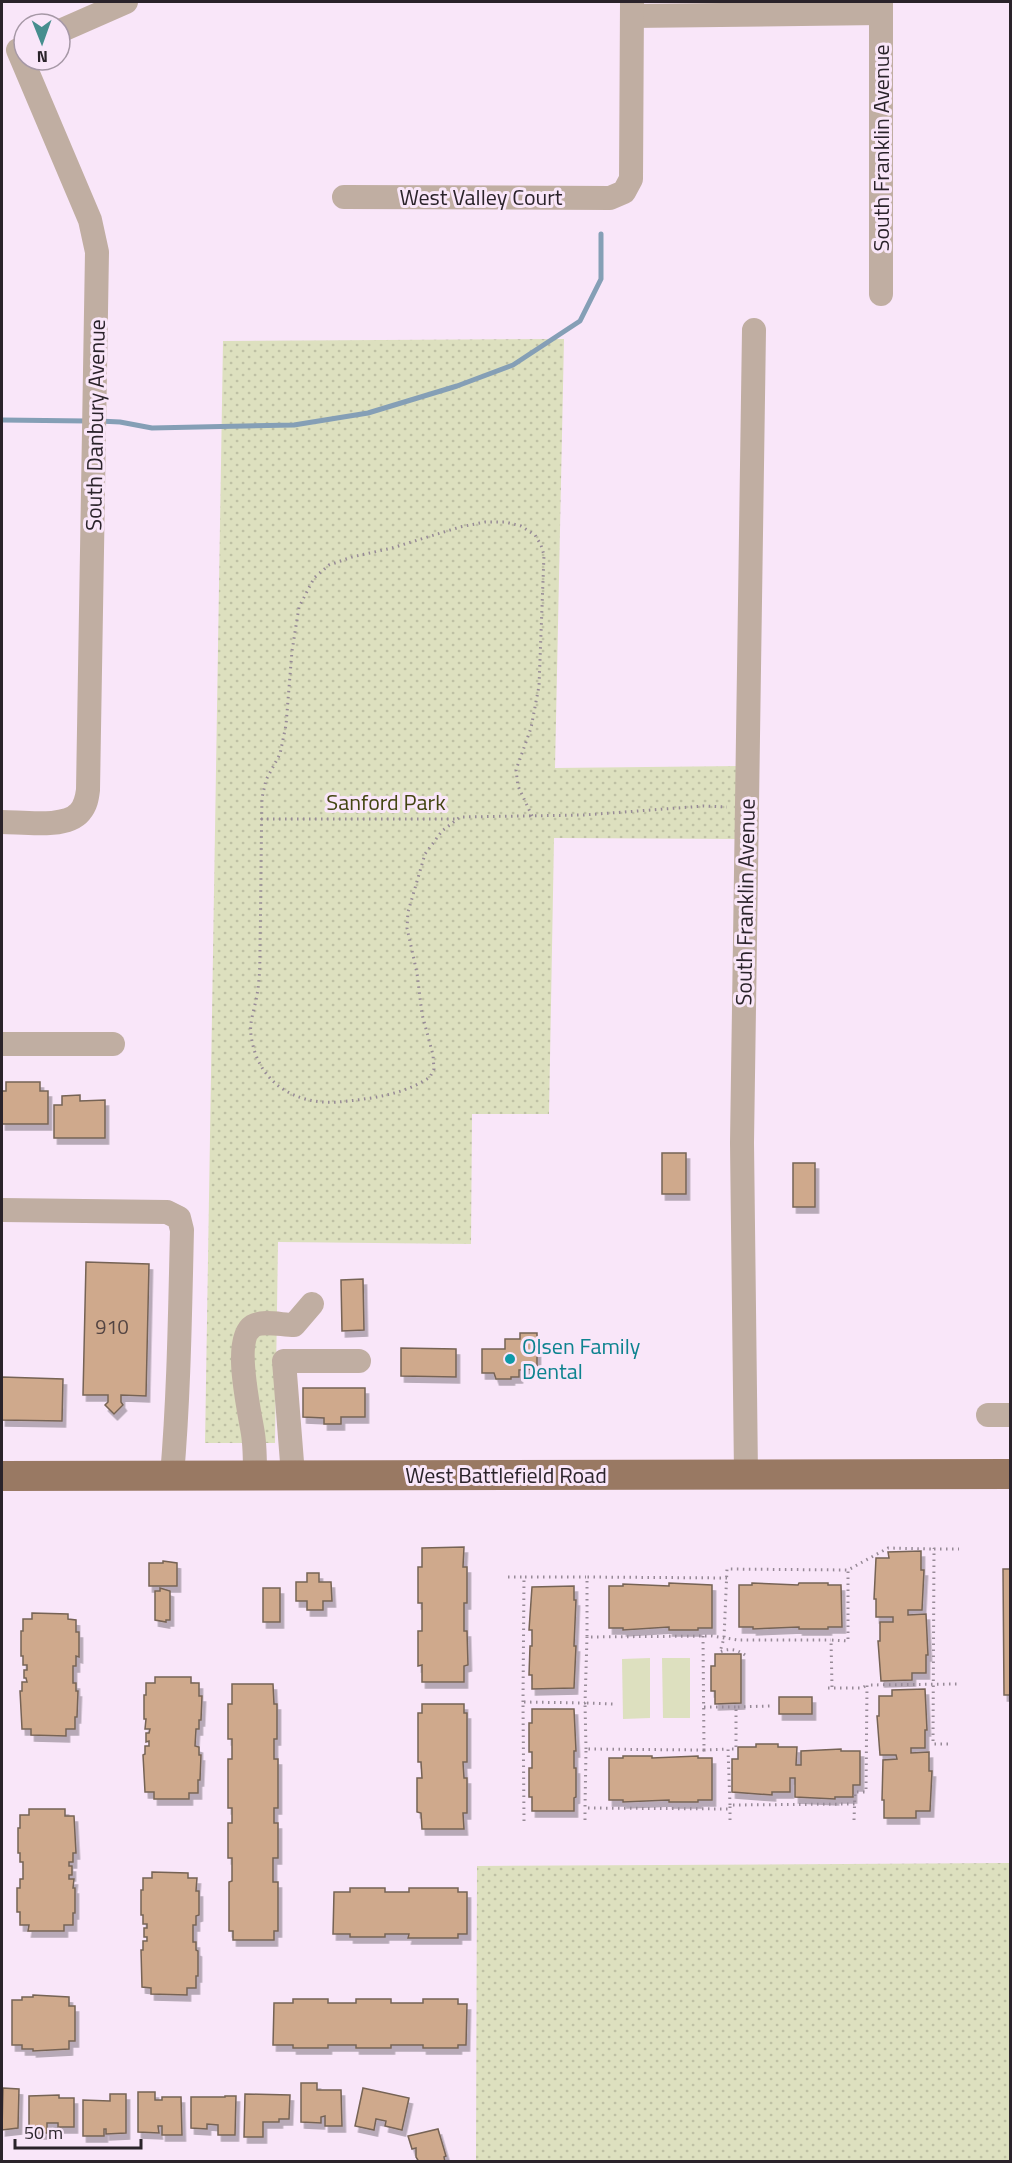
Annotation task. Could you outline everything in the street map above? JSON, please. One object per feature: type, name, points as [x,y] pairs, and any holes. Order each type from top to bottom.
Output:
[{"type":"main road","name":"West Battlefield Road","points":[[2,1476],[1011,1474]]},
{"type":"street","points":[[72,26],[126,2]]},
{"type":"street","points":[[632,9],[881,7]]},
{"type":"street","name":"South Franklin Avenue","points":[[881,7],[881,294]]},
{"type":"street","name":"West Valley Court","points":[[344,197],[610,198],[618,196],[624,192],[631,179],[632,9]]},
{"type":"street","name":"South Danbury Avenue","points":[[2,822],[54,823],[68,820],[79,814],[86,803],[88,790],[98,271],[90,220],[23,72]]},
{"type":"street","name":"South Franklin Avenue","points":[[746,1474],[742,1143],[754,330]]},
{"type":"street","points":[[2,1044],[113,1044]]},
{"type":"street","points":[[2,1210],[167,1212],[179,1218],[182,1230],[180,1338],[172,1476]]},
{"type":"street","points":[[255,1475],[254,1436],[244,1375],[245,1340],[249,1330],[260,1324],[294,1325],[312,1304]]},
{"type":"street","points":[[293,1475],[284,1361],[359,1361]]},
{"type":"path","points":[[458,819],[442,831],[425,854],[408,912],[407,928],[417,973],[422,1014],[433,1054],[434,1069],[430,1077],[398,1092],[358,1100],[323,1103],[300,1099],[279,1088],[264,1070],[251,1035],[258,987],[262,798],[266,780],[280,754],[286,725],[292,651],[299,607],[314,578],[329,566],[352,557],[484,522],[505,522],[521,526],[535,535],[544,555],[539,686],[531,728],[516,770],[518,786],[532,816]]},
{"type":"path","points":[[261,819],[458,819],[482,816],[611,814],[704,806],[747,808]]},
{"type":"path","points":[[745,1655],[739,1650],[726,1649],[720,1652],[724,1638],[727,1569],[848,1570],[888,1548],[959,1549]]},
{"type":"path","points":[[934,1549],[933,1744],[948,1744]]},
{"type":"path","points":[[587,1637],[704,1636],[738,1640],[848,1641],[848,1570]]},
{"type":"path","points":[[508,1577],[727,1578]]},
{"type":"path","points":[[524,1577],[524,1821]]},
{"type":"path","points":[[585,1820],[587,1577]]},
{"type":"path","points":[[704,1636],[704,1750]]},
{"type":"path","points":[[831,1640],[830,1688],[862,1688],[867,1685],[958,1684]]},
{"type":"path","points":[[854,1820],[855,1792],[866,1792],[867,1685]]},
{"type":"path","points":[[523,1702],[613,1704]]},
{"type":"path","points":[[704,1707],[770,1706]]},
{"type":"path","points":[[586,1749],[735,1749],[736,1707]]},
{"type":"path","points":[[728,1749],[730,1820]]},
{"type":"path","points":[[585,1808],[855,1804]]},
{"type":"green space","name":"Sanford Park","points":[[564,339],[555,768],[738,766],[738,839],[554,838],[549,1114],[472,1114],[471,1244],[278,1242],[275,1443],[205,1443],[223,341]]},
{"type":"green space","points":[[650,1658],[650,1718],[623,1719],[622,1659]]},
{"type":"green space","points":[[662,1658],[690,1658],[690,1718],[663,1718]]},
{"type":"green space","points":[[1010,1863],[1010,2161],[476,2161],[477,1866]]},
{"type":"building","points":[[6,1082],[40,1082],[40,1091],[48,1091],[48,1124],[2,1124],[2,1091],[6,1091]]},
{"type":"building","points":[[80,1095],[80,1101],[105,1100],[105,1138],[54,1138],[54,1105],[62,1105],[62,1096]]},
{"type":"building","points":[[662,1153],[686,1153],[686,1194],[662,1194]]},
{"type":"building","points":[[793,1163],[815,1163],[815,1207],[793,1207]]},
{"type":"building","points":[[86,1262],[149,1264],[146,1396],[121,1395],[123,1405],[114,1414],[105,1405],[108,1402],[108,1395],[83,1395]]},
{"type":"building","points":[[363,1279],[364,1330],[342,1331],[341,1280]]},
{"type":"building","name":"Olsen Family Dental","points":[[520,1333],[537,1333],[537,1369],[519,1370],[519,1377],[511,1377],[511,1379],[496,1379],[494,1373],[482,1373],[482,1349],[505,1349],[505,1339],[520,1339]]},
{"type":"building","points":[[401,1348],[456,1349],[456,1377],[401,1376]]},
{"type":"building","points":[[2,1377],[63,1379],[62,1421],[2,1420]]},
{"type":"building","points":[[303,1388],[365,1388],[365,1417],[341,1417],[341,1424],[324,1424],[324,1418],[303,1417]]},
{"type":"building","points":[[464,1547],[463,1567],[467,1567],[467,1603],[464,1603],[464,1631],[467,1631],[468,1665],[464,1666],[464,1682],[422,1682],[422,1665],[418,1666],[418,1631],[422,1631],[422,1603],[418,1603],[418,1567],[422,1567],[422,1548]]},
{"type":"building","points":[[921,1551],[921,1570],[924,1570],[922,1610],[908,1610],[908,1615],[926,1614],[928,1655],[926,1655],[926,1673],[912,1673],[912,1680],[881,1681],[878,1641],[880,1641],[880,1622],[893,1622],[893,1617],[876,1617],[876,1599],[874,1599],[876,1558],[889,1558],[888,1552]]},
{"type":"building","points":[[163,1561],[177,1563],[177,1586],[149,1586],[149,1563],[163,1563]]},
{"type":"building","points":[[1003,1569],[1010,1569],[1010,1695],[1004,1695]]},
{"type":"building","points":[[307,1573],[319,1573],[319,1582],[331,1582],[332,1601],[323,1601],[323,1610],[307,1610],[307,1601],[296,1601],[296,1582],[307,1582]]},
{"type":"building","points":[[669,1583],[712,1585],[712,1628],[669,1630],[669,1627],[623,1630],[623,1628],[609,1628],[609,1586],[623,1586],[623,1584],[669,1586]]},
{"type":"building","points":[[752,1583],[841,1585],[842,1627],[753,1629],[753,1627],[739,1627],[739,1585],[752,1585]]},
{"type":"building","points":[[574,1586],[574,1600],[576,1600],[574,1646],[576,1646],[574,1688],[532,1689],[532,1675],[529,1675],[532,1630],[529,1630],[532,1587]]},
{"type":"building","points":[[160,1588],[170,1591],[170,1620],[166,1622],[155,1620],[155,1591],[160,1591]]},
{"type":"building","points":[[263,1588],[280,1588],[280,1622],[263,1622]]},
{"type":"building","points":[[32,1613],[68,1614],[68,1619],[76,1620],[76,1632],[79,1632],[79,1657],[76,1656],[76,1666],[73,1666],[73,1683],[76,1683],[76,1691],[78,1691],[77,1717],[75,1717],[75,1729],[66,1729],[66,1736],[31,1735],[31,1729],[22,1729],[20,1691],[22,1691],[22,1682],[27,1682],[24,1678],[24,1670],[27,1670],[27,1665],[23,1665],[23,1656],[21,1656],[21,1631],[23,1631],[23,1619],[32,1619]]},
{"type":"building","points":[[715,1654],[741,1654],[741,1703],[715,1704],[715,1691],[711,1691],[711,1666],[715,1666]]},
{"type":"building","points":[[155,1677],[191,1677],[191,1683],[199,1683],[199,1696],[202,1696],[201,1720],[199,1720],[199,1729],[196,1729],[195,1746],[199,1747],[199,1755],[201,1755],[200,1780],[198,1780],[198,1793],[189,1793],[189,1799],[154,1799],[154,1792],[145,1792],[143,1755],[145,1746],[149,1746],[149,1741],[146,1742],[146,1733],[149,1733],[150,1729],[145,1729],[144,1695],[146,1695],[146,1683],[155,1683]]},
{"type":"building","points":[[232,1684],[273,1684],[274,1704],[277,1704],[277,1739],[274,1739],[274,1759],[278,1759],[278,1808],[274,1808],[274,1823],[278,1823],[278,1858],[273,1858],[273,1882],[278,1882],[278,1931],[274,1931],[274,1940],[233,1940],[233,1931],[229,1931],[229,1882],[232,1881],[232,1858],[228,1858],[228,1823],[232,1823],[232,1808],[228,1808],[228,1759],[232,1759],[232,1739],[228,1739],[228,1704],[232,1704]]},
{"type":"building","points":[[925,1689],[927,1730],[925,1730],[925,1748],[911,1748],[911,1753],[929,1752],[929,1771],[932,1771],[930,1811],[916,1811],[916,1818],[884,1818],[883,1760],[897,1759],[896,1755],[880,1755],[877,1716],[879,1716],[879,1696],[892,1696],[892,1690]]},
{"type":"building","points":[[779,1697],[812,1697],[812,1714],[779,1714]]},
{"type":"building","points":[[422,1704],[464,1704],[464,1713],[467,1713],[467,1762],[463,1762],[464,1778],[467,1778],[467,1813],[463,1813],[464,1829],[422,1829],[421,1813],[417,1812],[417,1778],[422,1778],[421,1762],[418,1762],[418,1713],[422,1713]]},
{"type":"building","points":[[532,1709],[574,1709],[576,1797],[574,1798],[574,1811],[532,1811],[532,1797],[529,1797],[529,1768],[532,1768],[532,1752],[529,1752],[529,1723],[532,1723]]},
{"type":"building","points":[[756,1744],[797,1747],[796,1765],[801,1765],[801,1751],[841,1749],[841,1751],[860,1751],[860,1785],[853,1785],[853,1797],[835,1797],[835,1799],[795,1797],[795,1778],[790,1778],[790,1792],[772,1792],[772,1795],[732,1792],[732,1759],[738,1759],[738,1747],[756,1747]]},
{"type":"building","points":[[623,1756],[712,1758],[712,1800],[623,1802],[623,1800],[609,1800],[609,1758],[623,1758]]},
{"type":"building","points":[[29,1809],[65,1809],[65,1816],[74,1816],[76,1853],[73,1853],[73,1862],[69,1862],[69,1866],[72,1866],[72,1875],[69,1875],[69,1879],[74,1879],[75,1913],[73,1913],[73,1925],[64,1925],[64,1931],[28,1931],[29,1925],[20,1925],[20,1912],[17,1912],[17,1888],[20,1888],[20,1879],[23,1879],[23,1862],[20,1862],[20,1853],[18,1853],[18,1828],[20,1828],[20,1815],[29,1815]]},
{"type":"building","points":[[152,1872],[188,1873],[188,1878],[197,1878],[199,1915],[196,1916],[196,1925],[193,1925],[193,1942],[196,1942],[198,1951],[198,1976],[196,1976],[196,1988],[187,1988],[187,1995],[151,1994],[151,1988],[142,1987],[141,1950],[143,1950],[143,1941],[147,1941],[147,1937],[144,1937],[144,1928],[147,1928],[147,1924],[143,1924],[143,1915],[141,1915],[141,1890],[143,1890],[143,1878],[152,1878]]},
{"type":"building","points":[[350,1888],[385,1888],[385,1892],[409,1892],[409,1888],[458,1888],[458,1892],[467,1892],[467,1934],[458,1934],[458,1938],[408,1938],[409,1934],[350,1937],[350,1934],[333,1934],[334,1892],[350,1892]]},
{"type":"building","points":[[33,1995],[69,1997],[69,2006],[75,2006],[75,2041],[69,2041],[69,2049],[33,2051],[33,2049],[22,2049],[22,2045],[12,2045],[12,2000],[22,2000],[22,1997],[33,1997]]},
{"type":"building","points":[[293,1999],[328,1999],[328,2003],[356,2003],[356,1999],[391,1999],[391,2003],[423,2003],[423,1999],[458,1999],[458,2004],[467,2004],[466,2045],[458,2045],[458,2048],[391,2045],[391,2048],[356,2048],[356,2045],[328,2045],[328,2048],[293,2048],[293,2045],[273,2045],[274,2003],[293,2003]]},
{"type":"building","points":[[301,2083],[317,2083],[317,2090],[341,2090],[342,2126],[325,2126],[325,2116],[321,2117],[321,2123],[301,2122]]},
{"type":"building","points":[[3,2088],[19,2089],[18,2128],[2,2130]]},
{"type":"building","points":[[363,2088],[409,2098],[402,2130],[385,2126],[386,2121],[376,2119],[374,2130],[355,2126]]},
{"type":"building","points":[[138,2092],[155,2092],[155,2100],[162,2100],[162,2097],[181,2097],[182,2135],[162,2135],[162,2126],[158,2126],[159,2133],[138,2132]]},
{"type":"building","points":[[110,2094],[126,2094],[126,2133],[106,2134],[106,2129],[104,2129],[104,2136],[83,2136],[83,2100],[110,2101]]},
{"type":"building","points":[[245,2094],[290,2095],[289,2119],[279,2119],[279,2122],[263,2122],[263,2137],[244,2137]]},
{"type":"building","points":[[59,2095],[59,2098],[74,2098],[74,2127],[58,2127],[58,2123],[47,2123],[47,2133],[29,2133],[29,2096]]},
{"type":"building","points":[[236,2096],[235,2135],[218,2135],[218,2125],[207,2124],[207,2129],[191,2128],[191,2097]]},
{"type":"building","points":[[438,2129],[446,2156],[444,2157],[445,2162],[419,2162],[416,2157],[416,2148],[412,2149],[408,2136]]},
{"type":"waterway","points":[[99,421],[152,428],[294,425],[368,413],[457,386],[513,365],[580,321],[601,279],[601,234]]},
{"type":"waterway","points":[[2,420],[87,421]]},
{"type":"place","name":"Olsen Family Dental","points":[[510,1359]]}]
